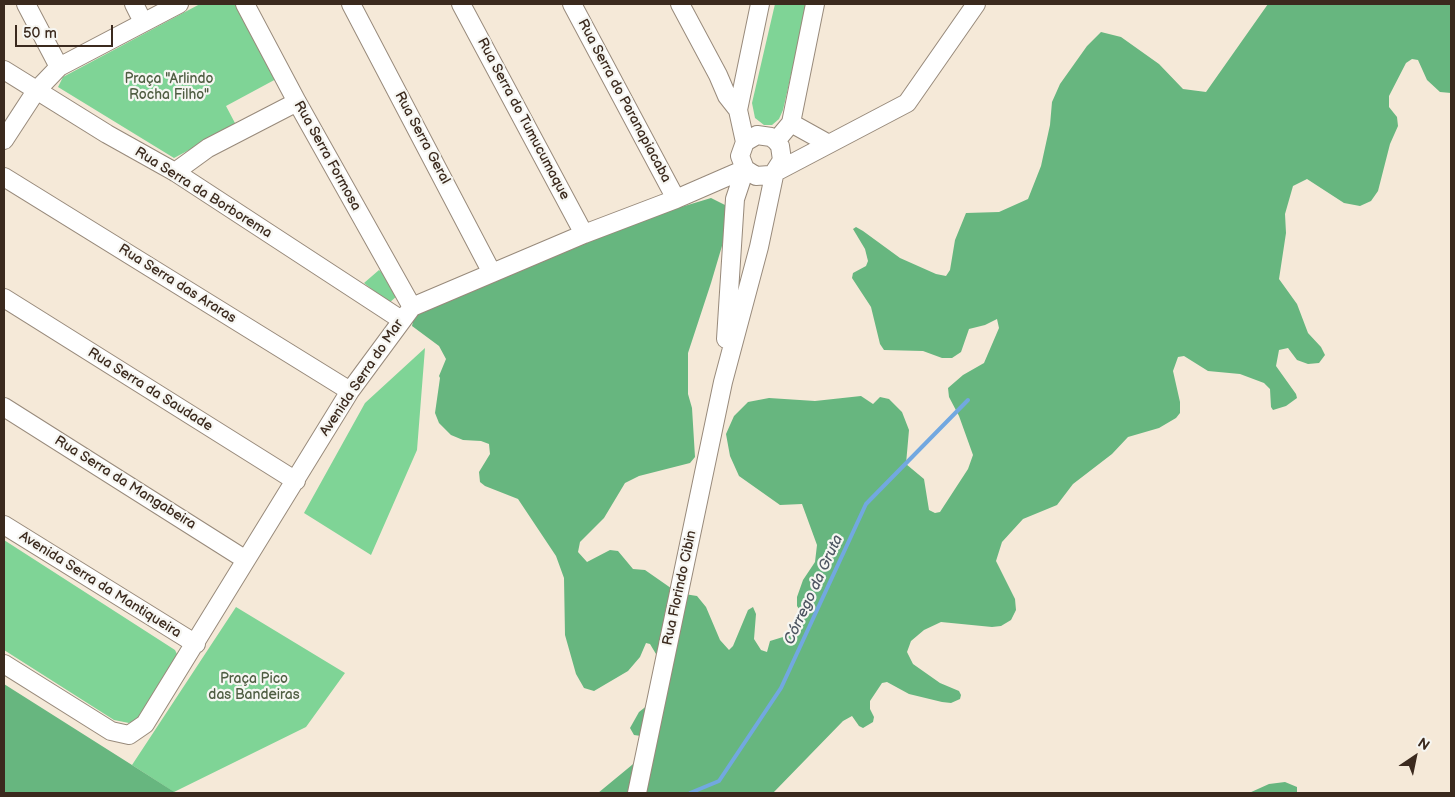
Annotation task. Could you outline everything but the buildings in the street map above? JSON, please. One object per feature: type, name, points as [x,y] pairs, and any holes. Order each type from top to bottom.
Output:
[{"type":"street","points":[[26,4],[59,67]]},
{"type":"street","points":[[134,4],[143,22]]},
{"type":"street","points":[[4,140],[36,91],[59,67],[180,4]]},
{"type":"street","name":"Rua Serra Formosa","points":[[245,4],[406,313]]},
{"type":"street","name":"Rua Serra Geral","points":[[351,4],[492,272]]},
{"type":"street","name":"Rua Serra do Tumucumaque","points":[[461,4],[584,234]]},
{"type":"street","name":"Rua Serra do Paranapiacaba","points":[[572,4],[676,199]]},
{"type":"street","points":[[680,4],[718,75],[727,96],[738,110]]},
{"type":"street","points":[[760,4],[738,110],[745,142],[740,156],[745,168],[750,173],[763,177],[907,103],[976,4]]},
{"type":"street","name":"Rua Florindo Cibin","points":[[637,793],[723,382],[759,247],[776,171],[780,166],[779,147],[791,123],[815,4]]},
{"type":"street","name":"Rua Serra da Borborema","points":[[4,70],[406,313]]},
{"type":"street","points":[[718,75],[743,82]]},
{"type":"street","points":[[174,172],[208,148],[297,102]]},
{"type":"street","points":[[791,123],[827,143]]},
{"type":"street","points":[[745,142],[757,135],[770,137],[779,147],[827,143]]},
{"type":"street","name":"Avenida Serra do Mar","points":[[4,664],[111,731],[130,735],[145,724],[350,391],[406,313],[492,272],[584,234],[609,227],[745,168]]},
{"type":"street","name":"Rua Florindo Cibin","points":[[723,382],[735,199],[745,168]]},
{"type":"street","name":"Rua Serra das Araras","points":[[4,177],[350,391]]},
{"type":"street","points":[[709,184],[735,199]]},
{"type":"street","name":"Rua Serra da Saudade","points":[[4,298],[296,481]]},
{"type":"street","name":"Rua Serra da Mangabeira","points":[[4,407],[246,560]]},
{"type":"street","name":"Avenida Serra da Mantiqueira","points":[[4,525],[196,644]]},
{"type":"green space","name":"Praça \"Arlindo Rocha Filho\"","points":[[200,4],[238,4],[278,78],[226,106],[236,125],[174,158],[58,87],[63,77]]},
{"type":"green space","points":[[775,4],[807,4],[783,110],[779,119],[772,125],[764,125],[755,118],[752,103]]},
{"type":"green space","points":[[1268,4],[1451,4],[1451,93],[1440,92],[1427,80],[1418,60],[1412,59],[1406,63],[1389,96],[1389,107],[1397,117],[1398,126],[1390,144],[1378,191],[1371,201],[1360,206],[1344,203],[1307,179],[1293,186],[1285,214],[1286,233],[1279,279],[1297,304],[1308,333],[1321,347],[1325,355],[1319,363],[1308,364],[1297,360],[1288,348],[1279,350],[1276,366],[1297,398],[1286,406],[1273,410],[1271,407],[1270,389],[1264,383],[1240,374],[1208,371],[1184,356],[1178,357],[1173,371],[1180,402],[1180,413],[1176,418],[1159,428],[1128,437],[1112,454],[1073,484],[1057,505],[1023,519],[1002,542],[996,561],[1015,599],[1016,610],[1011,620],[1001,626],[992,627],[941,622],[924,630],[911,641],[907,652],[913,664],[940,683],[959,691],[960,699],[951,703],[942,702],[909,694],[887,682],[882,683],[870,701],[870,709],[874,717],[873,722],[863,728],[859,726],[852,716],[843,721],[773,793],[598,793],[638,760],[648,737],[634,735],[630,728],[639,712],[653,701],[662,675],[656,654],[650,644],[646,643],[640,657],[628,671],[594,691],[584,688],[576,674],[565,635],[564,578],[556,556],[518,499],[485,486],[480,482],[479,472],[490,454],[489,444],[481,441],[463,440],[451,435],[439,423],[435,413],[439,376],[446,359],[439,346],[412,326],[415,312],[518,267],[668,211],[711,198],[727,206],[730,219],[688,353],[688,394],[692,408],[695,457],[690,463],[639,476],[625,483],[604,518],[580,542],[578,552],[587,562],[610,550],[618,551],[633,569],[645,570],[678,593],[697,596],[706,607],[720,640],[729,650],[733,646],[748,610],[753,607],[756,614],[754,639],[761,650],[767,652],[770,641],[796,633],[804,622],[803,615],[797,606],[797,597],[803,580],[815,562],[817,545],[802,504],[780,505],[739,476],[730,456],[726,434],[734,416],[748,402],[769,398],[815,401],[861,396],[873,404],[880,397],[889,399],[902,412],[909,430],[906,464],[924,479],[929,510],[935,513],[940,512],[968,469],[973,455],[959,416],[949,397],[948,388],[963,375],[984,363],[999,328],[997,319],[985,325],[969,329],[961,352],[952,358],[942,358],[923,351],[884,350],[880,344],[871,307],[852,278],[853,273],[866,266],[868,261],[865,249],[853,229],[856,227],[863,231],[900,258],[936,274],[946,276],[950,270],[955,240],[966,213],[999,212],[1028,199],[1041,166],[1050,125],[1052,102],[1060,84],[1087,46],[1101,32],[1121,37],[1159,64],[1183,89],[1206,92]]},
{"type":"green space","points":[[379,270],[388,278],[397,296],[389,303],[364,283]]},
{"type":"green space","points":[[425,348],[417,450],[371,555],[304,513],[365,403]]},
{"type":"green space","points":[[4,540],[175,650],[178,656],[142,717],[129,723],[114,720],[4,650]]},
{"type":"green space","name":"Praça Pico das Bandeiras","points":[[236,607],[345,673],[306,727],[174,792],[132,765]]},
{"type":"green space","points":[[4,684],[132,765],[176,793],[4,793]]},
{"type":"green space","points":[[1285,782],[1297,787],[1297,793],[1249,793],[1269,784]]},
{"type":"waterway","name":"Córrego da Gruta","points":[[690,793],[719,781],[781,688],[866,504],[968,400]]}]
